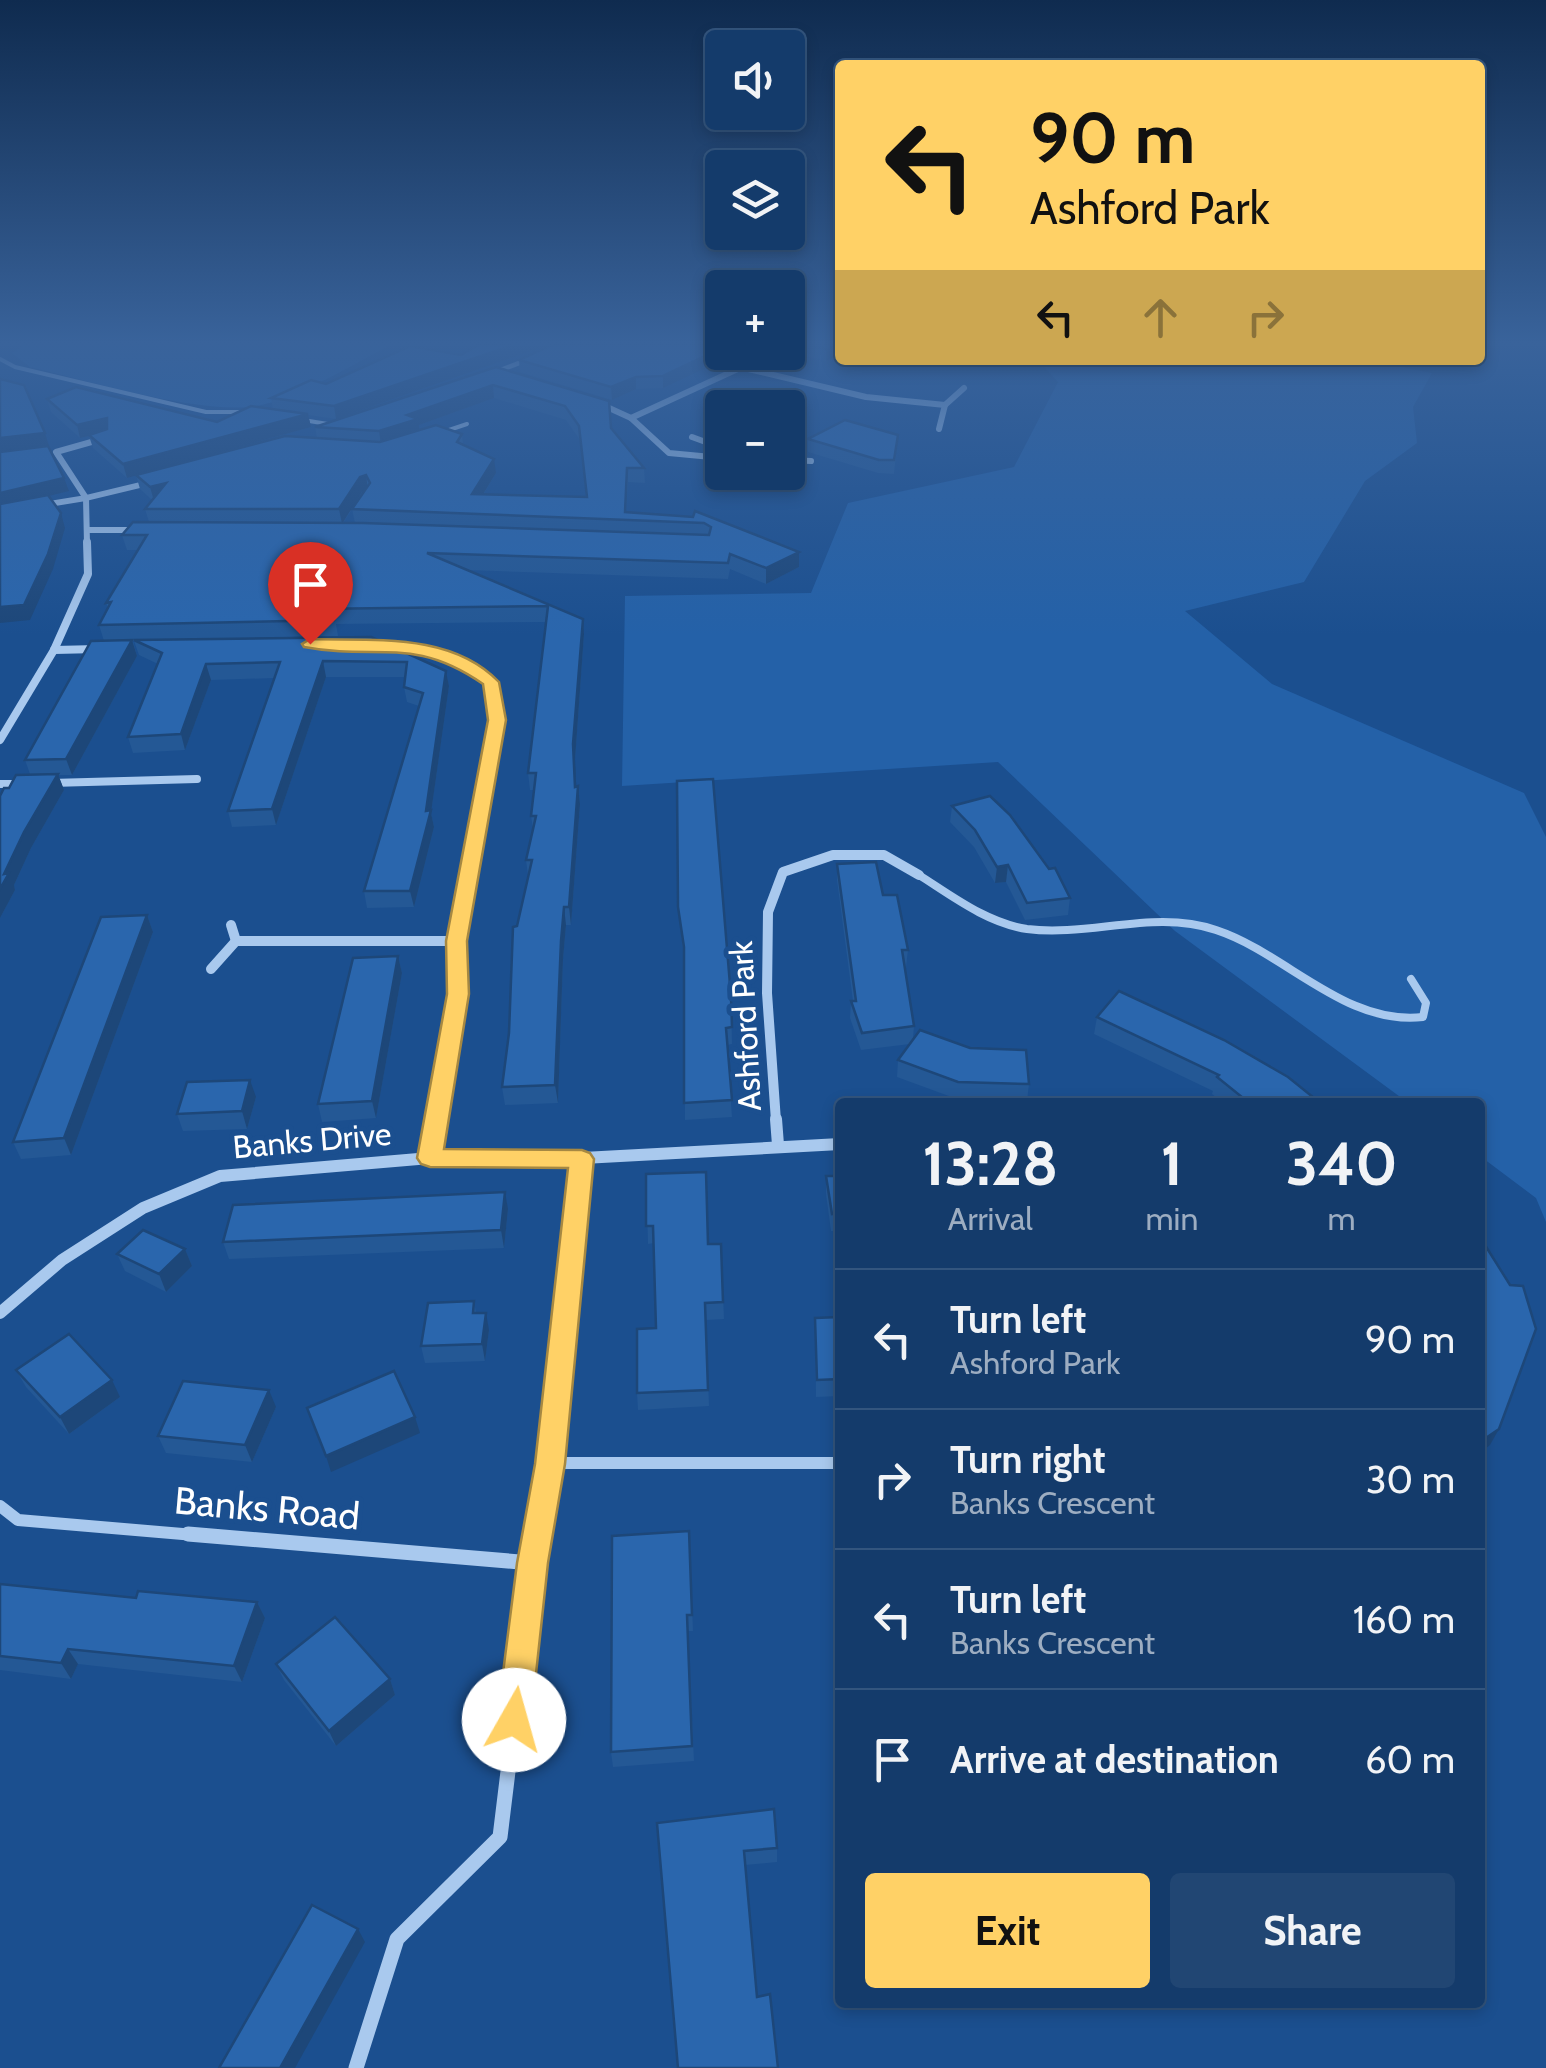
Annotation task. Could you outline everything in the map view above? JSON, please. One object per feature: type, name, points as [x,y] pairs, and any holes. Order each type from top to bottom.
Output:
[{"type":"street","points":[[38,455],[92,442]]},
{"type":"street","points":[[650,442],[671,455],[705,457]]},
{"type":"street","points":[[0,740],[54,650],[88,574],[86,498],[56,452]]},
{"type":"street","points":[[805,461],[811,461]]},
{"type":"street","points":[[0,512],[86,498],[176,476]]},
{"type":"street","points":[[88,530],[139,530]]},
{"type":"street","points":[[364,644],[418,647],[462,662],[491,682],[497,720],[456,941],[458,994],[430,1158]]},
{"type":"street","points":[[54,650],[112,648]]},
{"type":"street","points":[[0,784],[198,779]]},
{"type":"street","name":"Ashford Park","points":[[778,1146],[767,992],[768,912],[783,872],[833,855],[884,855],[919,876]]},
{"type":"street","points":[[231,925],[236,941]]},
{"type":"street","points":[[211,969],[236,941],[456,941]]},
{"type":"street","name":"Ashford Park","points":[[475,1160],[582,1159],[835,1144]]},
{"type":"street","name":"Banks Drive","points":[[0,1312],[62,1260],[143,1208],[220,1176],[430,1158],[475,1160]]},
{"type":"street","points":[[356,2068],[397,1939],[500,1836],[532,1563],[550,1464],[582,1159]]},
{"type":"street","points":[[550,1464],[835,1463]]},
{"type":"street","name":"Banks Road","points":[[0,1506],[18,1520],[532,1563]]},
{"type":"lane","points":[[919,876],[983,912],[1024,929],[1060,931],[1181,921],[1218,930],[1358,1006],[1392,1020],[1411,1021],[1423,1016],[1426,1003],[1411,979]]},
{"type":"shaded area","points":[[1027,442],[1417,442],[1365,481],[1304,582],[1185,611],[1272,684],[1524,793],[1546,837],[1546,1222],[1536,1198],[1485,1160],[1485,1098],[1402,1098],[1175,931],[998,762],[622,786],[625,596],[811,593],[848,503],[1014,467]]},
{"type":"building","points":[[97,442],[206,442],[123,464]]},
{"type":"building","points":[[264,442],[457,442],[494,459],[472,494],[587,497],[581,442],[622,442],[644,468],[627,468],[625,512],[693,517],[695,511],[799,552],[766,568],[730,554],[728,563],[427,553],[583,619],[573,744],[575,787],[578,786],[569,907],[564,907],[561,941],[555,1085],[502,1087],[509,1033],[513,927],[517,926],[532,860],[526,860],[536,816],[531,816],[536,773],[528,773],[548,606],[311,609],[335,620],[99,625],[111,602],[106,603],[147,535],[122,535],[133,522],[363,523],[709,535],[711,527],[704,523],[352,509],[370,483],[366,475],[360,477],[339,509],[145,509],[166,483],[150,487],[136,475]]},
{"type":"building","points":[[816,442],[897,442],[894,460],[879,460]]},
{"type":"building","points":[[48,446],[64,478],[0,493],[0,452]]},
{"type":"building","points":[[48,495],[61,513],[48,554],[24,605],[0,607],[0,504]]},
{"type":"building","points":[[371,637],[446,671],[426,811],[431,810],[410,891],[364,891],[423,693],[404,687],[407,662],[323,661],[272,809],[228,811],[280,662],[206,664],[181,734],[128,737],[162,653],[134,640]]},
{"type":"building","points":[[132,640],[66,759],[25,760],[91,641]]},
{"type":"building","points":[[58,774],[24,832],[0,889],[0,796],[4,788],[9,788],[16,775]]},
{"type":"building","points":[[713,779],[731,997],[732,1027],[726,1028],[732,1100],[684,1103],[684,947],[678,907],[677,781]]},
{"type":"building","points":[[990,796],[1010,815],[1049,869],[1055,868],[1070,898],[1027,903],[1008,865],[997,867],[975,830],[952,806]]},
{"type":"building","points":[[876,862],[883,895],[897,895],[908,950],[902,950],[914,1026],[862,1033],[851,1001],[856,1001],[837,864]]},
{"type":"building","points":[[147,915],[64,1138],[13,1142],[101,917]]},
{"type":"building","points":[[398,956],[372,1101],[318,1104],[353,958]]},
{"type":"building","points":[[1119,991],[1224,1040],[1288,1077],[1314,1098],[1243,1098],[1219,1075],[1097,1017]]},
{"type":"building","points":[[920,1030],[970,1048],[1026,1050],[1029,1084],[958,1082],[898,1060]]},
{"type":"building","points":[[250,1080],[242,1111],[177,1114],[187,1082]]},
{"type":"building","points":[[706,1172],[708,1244],[721,1244],[723,1302],[705,1303],[708,1390],[637,1393],[637,1329],[656,1328],[653,1226],[646,1226],[646,1174]]},
{"type":"building","points":[[826,1176],[835,1176],[832,1214]]},
{"type":"building","points":[[505,1192],[501,1230],[223,1242],[233,1205]]},
{"type":"building","points":[[143,1230],[185,1249],[159,1274],[117,1254]]},
{"type":"building","points":[[1485,1245],[1510,1285],[1523,1286],[1536,1329],[1499,1429],[1485,1439]]},
{"type":"building","points":[[474,1301],[473,1313],[486,1313],[482,1344],[421,1346],[428,1303]]},
{"type":"building","points":[[835,1317],[835,1379],[817,1380],[815,1318]]},
{"type":"building","points":[[69,1334],[112,1380],[60,1417],[16,1370]]},
{"type":"building","points":[[394,1371],[415,1417],[326,1456],[307,1408]]},
{"type":"building","points":[[183,1381],[269,1390],[245,1445],[158,1436]]},
{"type":"building","points":[[689,1531],[692,1615],[687,1615],[692,1746],[611,1752],[612,1536]]},
{"type":"building","points":[[0,1584],[136,1598],[138,1591],[257,1602],[234,1666],[68,1649],[61,1663],[0,1656]]},
{"type":"building","points":[[335,1617],[390,1679],[329,1731],[276,1664]]},
{"type":"building","points":[[774,1809],[777,1848],[744,1851],[757,1997],[770,1994],[778,2068],[678,2068],[657,1823]]},
{"type":"building","points":[[312,1905],[358,1929],[280,2068],[219,2068]]},
{"type":"route","points":[[310,644],[418,647],[462,662],[491,682],[497,720],[456,941],[458,994],[430,1158],[582,1159],[550,1464],[532,1563],[514,1720]]}]
